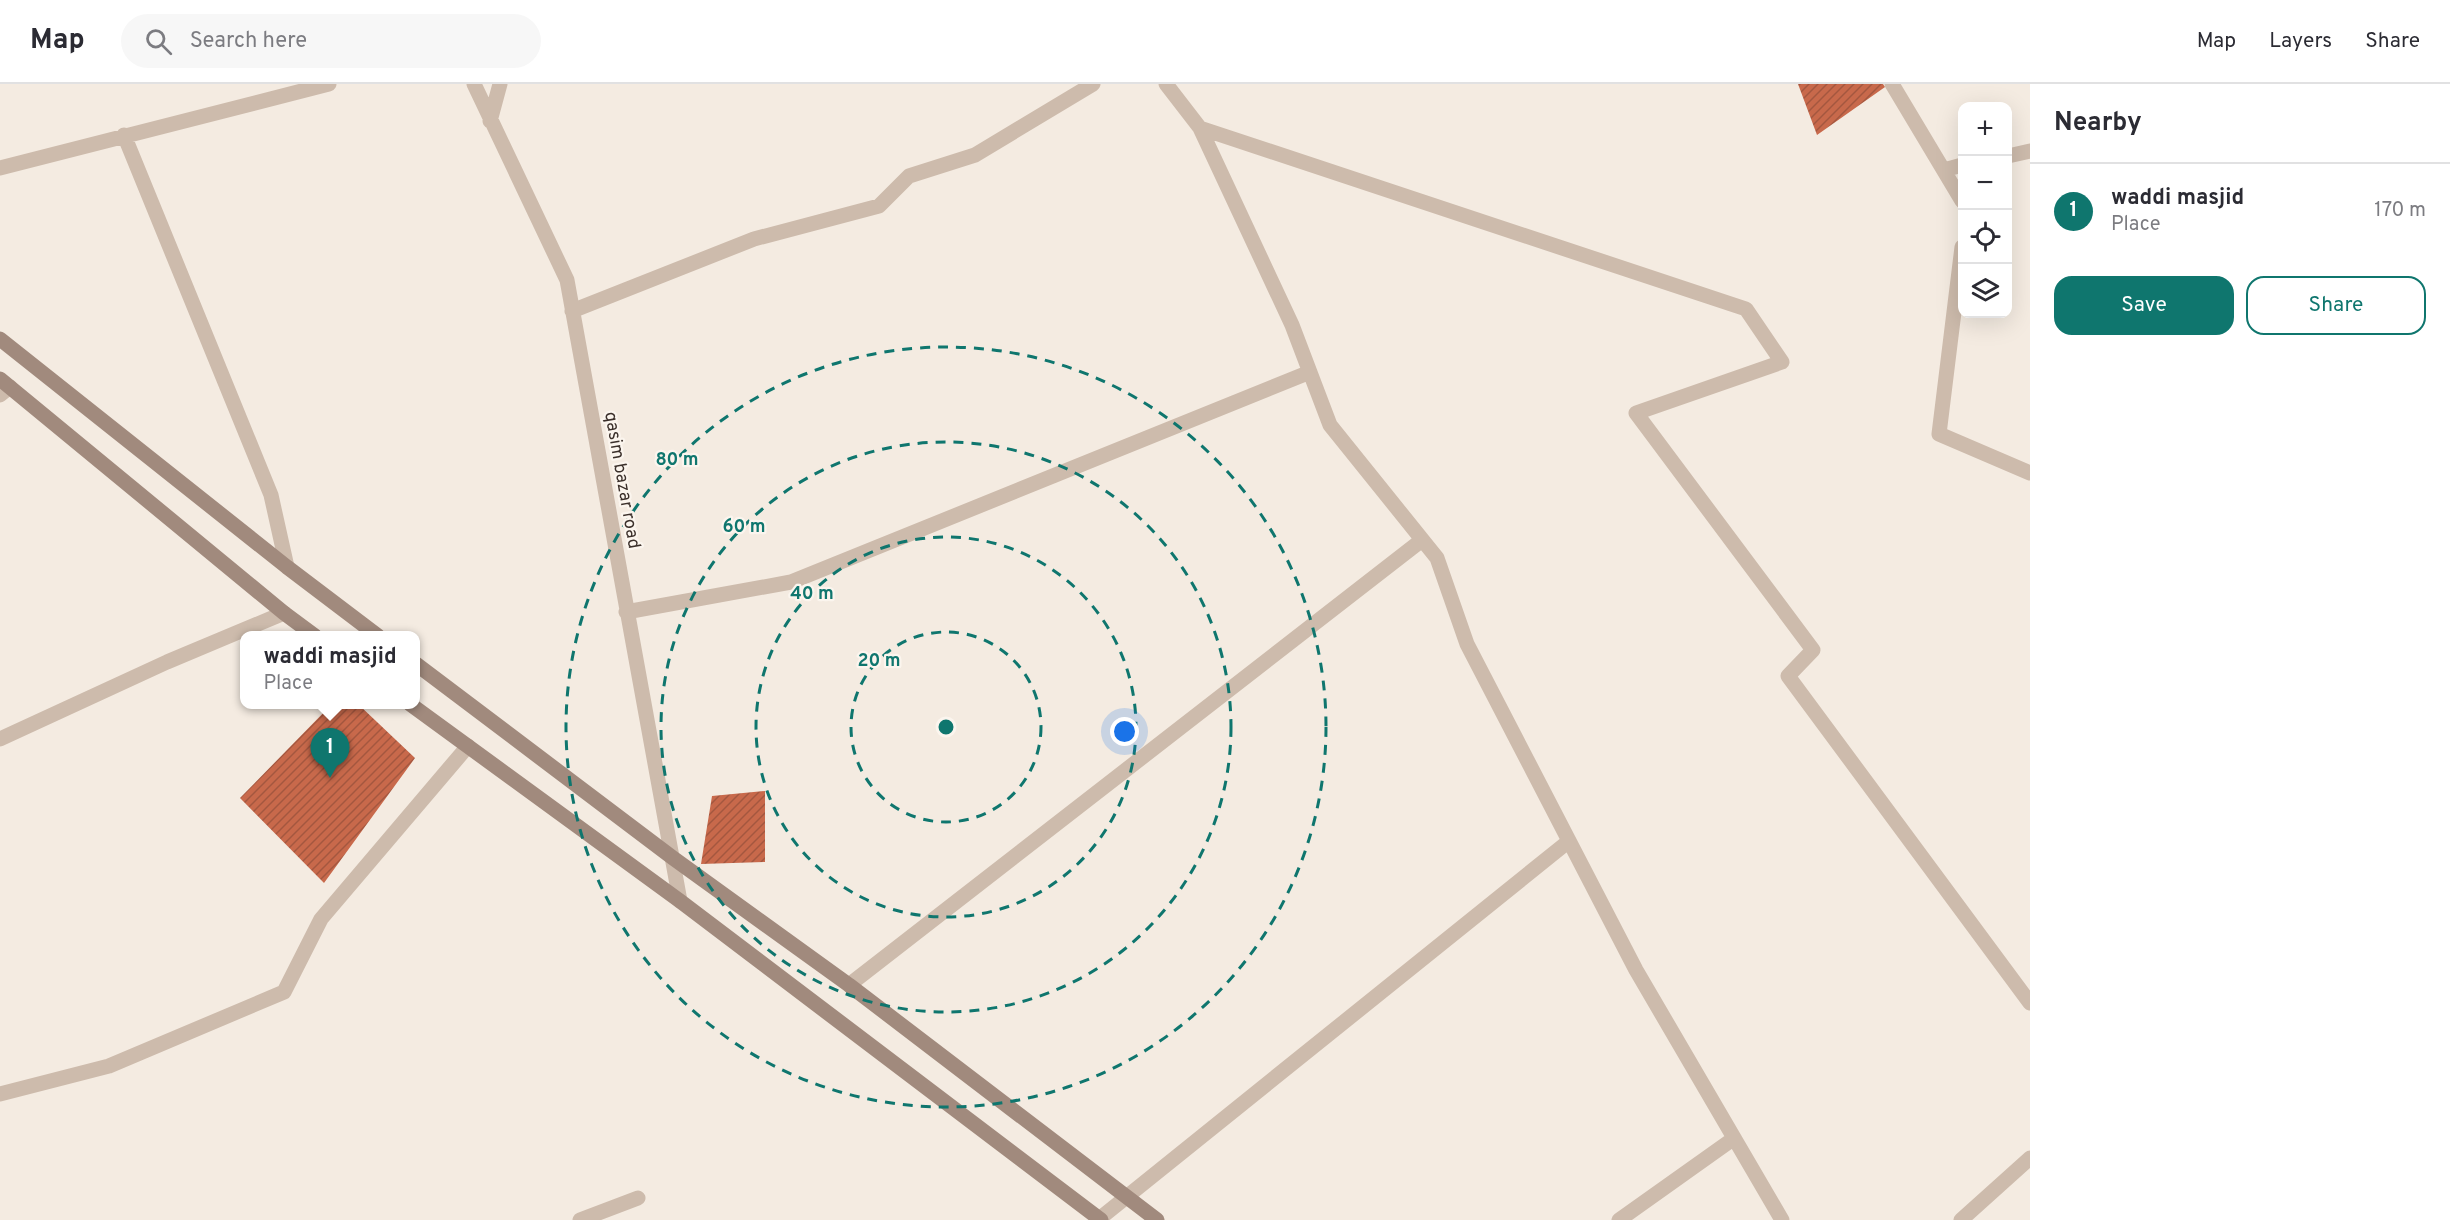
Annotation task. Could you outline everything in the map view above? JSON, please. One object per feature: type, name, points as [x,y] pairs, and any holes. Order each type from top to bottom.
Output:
[{"type":"main road","points":[[0,339],[287,567],[371,631]]},
{"type":"main road","points":[[3,387],[308,631]]},
{"type":"main road","points":[[420,667],[673,858],[849,985],[1158,1220]]},
{"type":"main road","points":[[416,709],[680,901],[1100,1219]]},
{"type":"street","points":[[0,168],[329,84]]},
{"type":"street","name":"qasim bazar road","points":[[474,84],[490,122],[567,280],[680,901]]},
{"type":"street","points":[[490,122],[500,84]]},
{"type":"street","points":[[572,311],[754,239],[879,206],[909,176],[975,155],[1093,84]]},
{"type":"street","points":[[1166,84],[1200,128],[1292,326],[1330,425],[1437,558],[1467,644],[1569,842],[1636,970],[1782,1220]]},
{"type":"street","points":[[1892,84],[1958,194]]},
{"type":"street","points":[[1200,128],[1746,309],[1782,362],[1636,413],[1813,650],[1788,675],[2030,1004]]},
{"type":"street","points":[[124,135],[271,495],[287,567]]},
{"type":"street","points":[[2012,155],[2030,151]]},
{"type":"street","points":[[1944,170],[1958,166]]},
{"type":"street","points":[[1960,264],[1940,434],[2030,473]]},
{"type":"street","points":[[626,612],[790,582],[1310,372]]},
{"type":"street","points":[[849,985],[1422,540]]},
{"type":"street","points":[[242,631],[285,613]]},
{"type":"street","points":[[0,739],[167,662],[240,632]]},
{"type":"street","points":[[0,1094],[109,1066],[284,992],[321,919],[468,746]]},
{"type":"street","points":[[1100,1219],[1569,842]]},
{"type":"street","points":[[1619,1220],[1733,1139]]},
{"type":"street","points":[[1961,1220],[2030,1158]]},
{"type":"street","points":[[580,1220],[638,1198]]},
{"type":"building","points":[[1798,84],[1883,84],[1885,87],[1817,135]]},
{"type":"building","points":[[327,709],[363,709],[415,758],[324,883],[240,798]]},
{"type":"building","points":[[765,791],[765,862],[701,864],[712,796]]},
{"type":"place","name":"waddi masjid","points":[[330,778]]}]
